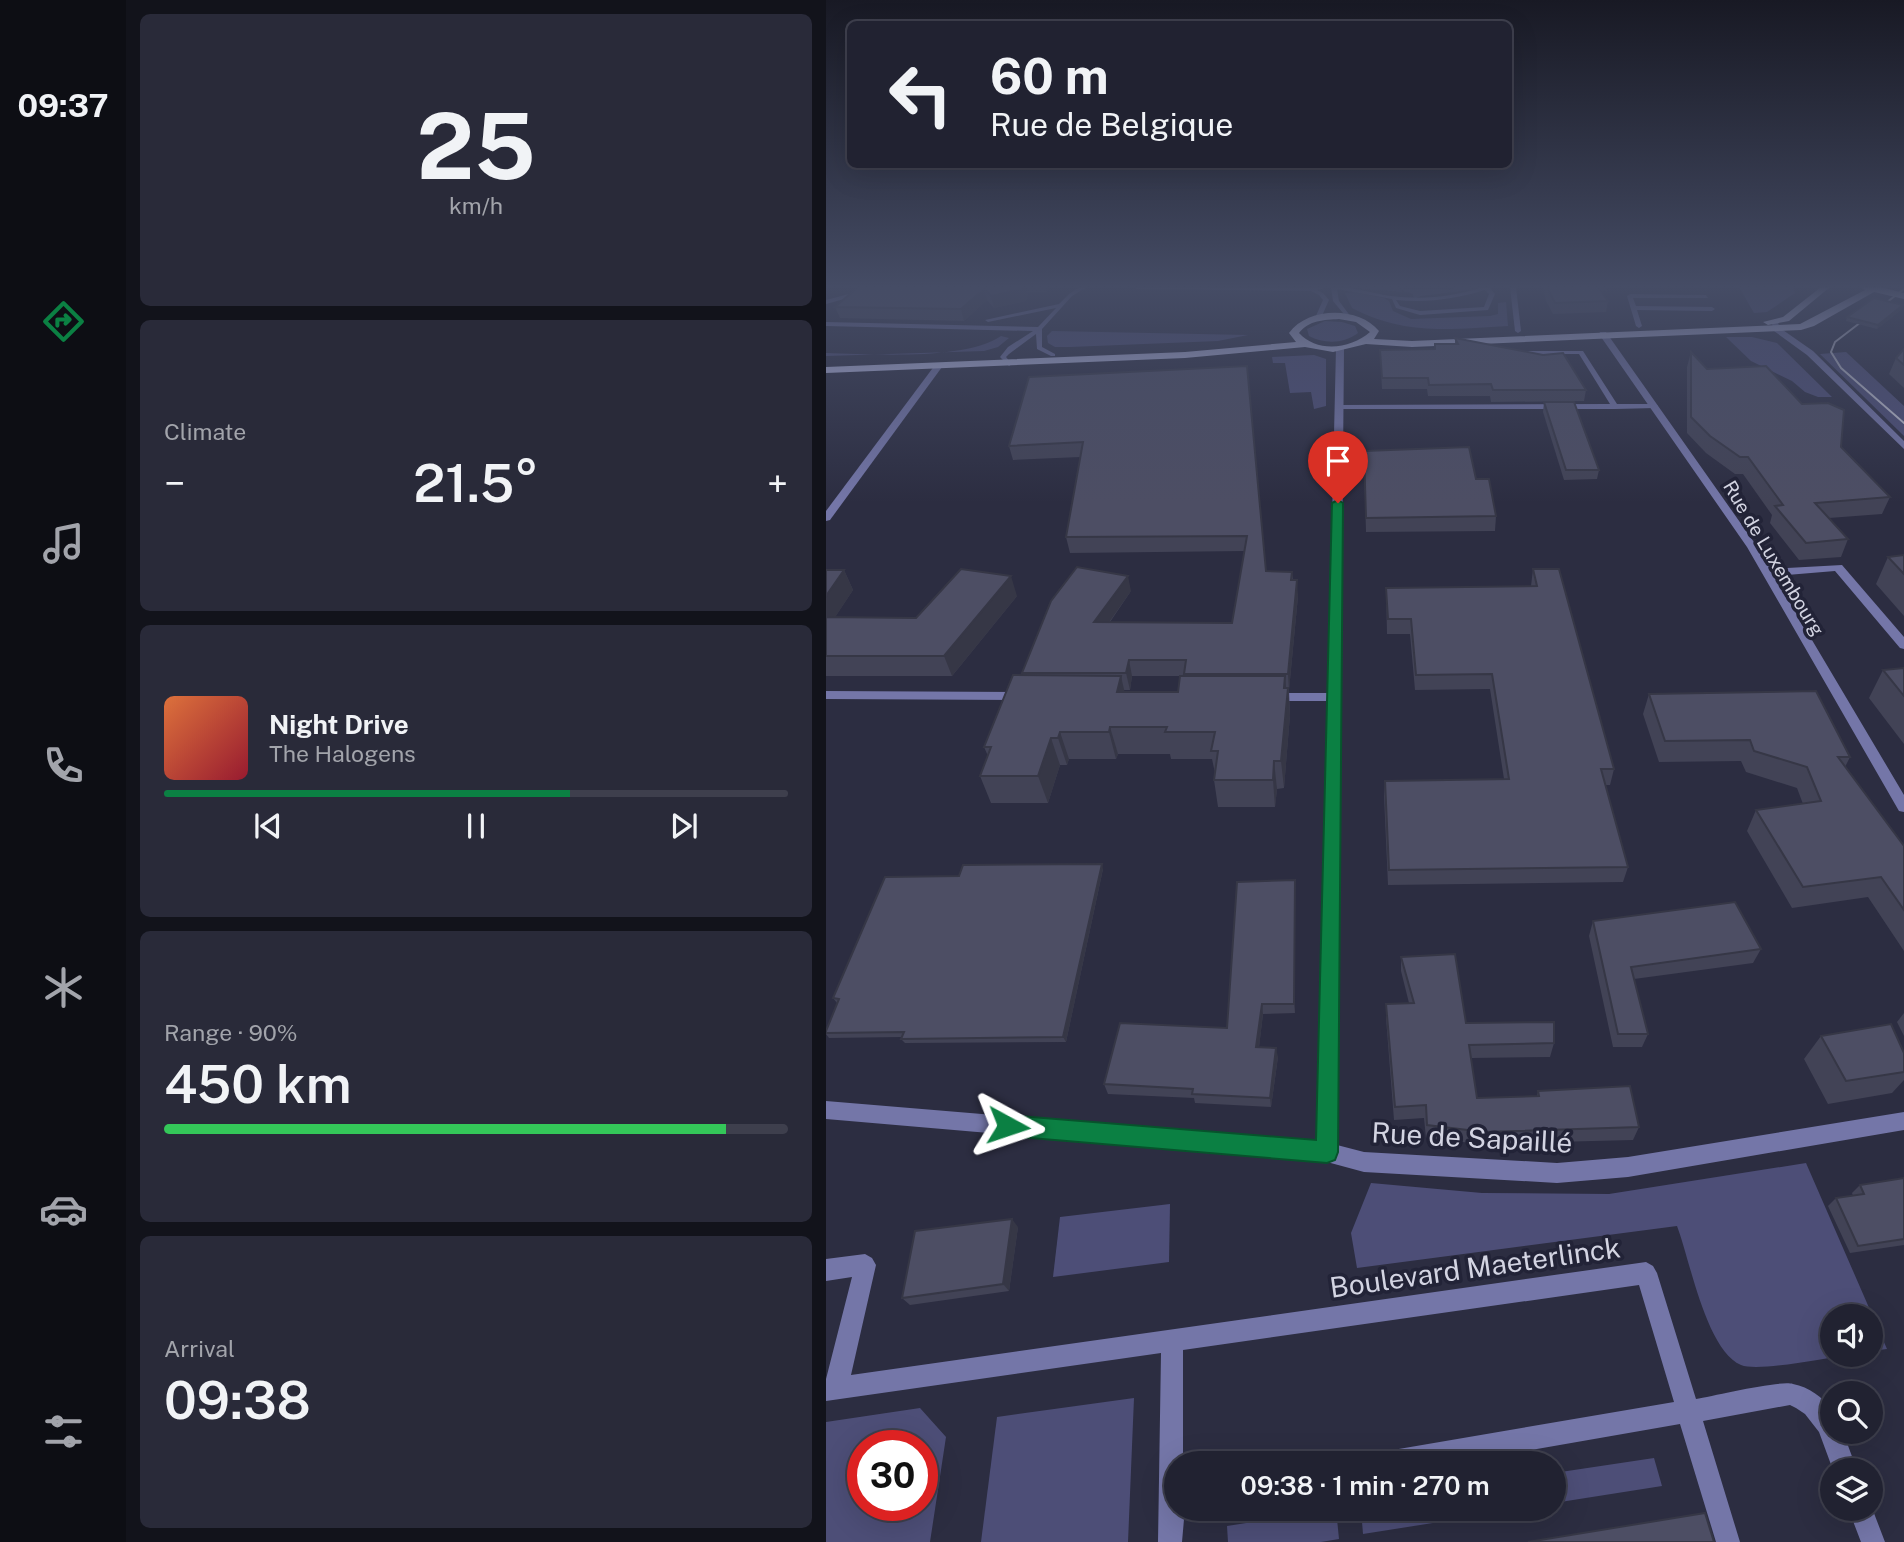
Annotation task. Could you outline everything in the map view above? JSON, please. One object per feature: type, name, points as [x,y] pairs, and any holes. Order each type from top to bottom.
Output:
[{"type":"main road","points":[[826,370],[938,367],[1016,359]]},
{"type":"main road","points":[[826,362],[1034,359]]},
{"type":"street","points":[[1327,1152],[1340,359]]},
{"type":"street","name":"Rue de Luxembourg","points":[[1622,359],[1767,573],[1904,807]]},
{"type":"street","points":[[1816,359],[1904,446]]},
{"type":"street","points":[[826,518],[938,367]]},
{"type":"street","points":[[1767,573],[1838,567],[1904,645]]},
{"type":"street","points":[[826,695],[1040,696]]},
{"type":"street","points":[[1261,697],[1334,697]]},
{"type":"street","name":"Rue de Sapaillé","points":[[826,1110],[1327,1152],[1364,1162],[1557,1173],[1628,1167],[1904,1121]]},
{"type":"street","name":"Boulevard Maeterlinck","points":[[826,1270],[865,1265],[831,1389],[1646,1273],[1728,1542]]},
{"type":"street","points":[[1172,1341],[1173,1451]]},
{"type":"street","points":[[1455,1451],[1790,1394],[1809,1399],[1824,1418],[1840,1458]]},
{"type":"street","points":[[1170,1542],[1172,1521]]},
{"type":"street","points":[[1865,1521],[1873,1542]]},
{"type":"lane","points":[[1586,359],[1615,407]]},
{"type":"lane","points":[[1339,407],[1655,406]]},
{"type":"shaded area","points":[[1272,359],[1326,359],[1326,406],[1314,409],[1311,392],[1290,393],[1285,363],[1273,363]]},
{"type":"shaded area","points":[[1749,359],[1793,359],[1832,397],[1818,397],[1805,392],[1792,381]]},
{"type":"shaded area","points":[[1825,359],[1853,359],[1904,406],[1904,436]]},
{"type":"shaded area","points":[[1806,1163],[1867,1304],[1820,1304],[1820,1359],[1750,1367],[1741,1365],[1729,1356],[1718,1342],[1701,1303],[1677,1226],[1357,1268],[1351,1233],[1371,1183],[1482,1193],[1609,1194]]},
{"type":"shaded area","points":[[1170,1204],[1169,1262],[1053,1277],[1060,1217]]},
{"type":"shaded area","points":[[1134,1398],[1128,1542],[981,1542],[997,1417]]},
{"type":"shaded area","points":[[920,1408],[946,1437],[938,1490],[938,1430],[847,1430],[847,1521],[933,1521],[930,1542],[826,1542],[826,1422]]},
{"type":"shaded area","points":[[1654,1458],[1662,1486],[1566,1501],[1566,1471]]},
{"type":"shaded area","points":[[1259,1521],[1337,1521],[1339,1539],[1321,1542],[1228,1542],[1227,1526]]},
{"type":"shaded area","points":[[1362,1521],[1446,1521],[1363,1534]]},
{"type":"building","points":[[1381,359],[1567,359],[1586,390],[1493,390],[1491,384],[1429,385],[1428,378],[1382,378]]},
{"type":"building","points":[[1691,359],[1698,359],[1707,369],[1766,366],[1802,404],[1828,403],[1844,410],[1841,447],[1890,497],[1815,503],[1848,539],[1806,543],[1775,506],[1783,505],[1748,457],[1740,457],[1710,436],[1691,417]]},
{"type":"building","points":[[1247,366],[1266,571],[1292,572],[1291,580],[1297,580],[1288,674],[1184,674],[1186,660],[1129,660],[1126,673],[1022,673],[1051,601],[1077,567],[1128,576],[1094,622],[1232,623],[1247,536],[1066,537],[1083,442],[1009,446],[1029,377]]},
{"type":"building","points":[[1544,402],[1574,402],[1599,470],[1566,470]]},
{"type":"building","points":[[1469,447],[1476,479],[1489,479],[1496,516],[1366,518],[1364,451]]},
{"type":"building","points":[[1904,555],[1904,574],[1888,557]]},
{"type":"building","points":[[961,569],[1011,576],[944,656],[826,656],[826,617],[916,618]]},
{"type":"building","points":[[1533,569],[1559,569],[1614,769],[1601,769],[1628,867],[1389,870],[1385,781],[1509,779],[1492,674],[1416,675],[1411,619],[1388,619],[1386,588],[1537,586]]},
{"type":"building","points":[[826,570],[844,570],[826,596]]},
{"type":"building","points":[[1904,668],[1904,696],[1883,670]]},
{"type":"building","points":[[1013,675],[1121,676],[1117,692],[1178,692],[1180,676],[1285,676],[1284,688],[1288,688],[1281,761],[1274,761],[1273,780],[1214,780],[1218,751],[1211,751],[1215,732],[1165,732],[1167,727],[1110,727],[1109,732],[1060,732],[1058,738],[1051,738],[1038,776],[980,776],[991,747],[984,747]]},
{"type":"building","points":[[1816,691],[1850,757],[1838,757],[1904,846],[1904,910],[1881,877],[1803,887],[1756,810],[1821,801],[1807,767],[1754,751],[1750,740],[1665,741],[1649,694]]},
{"type":"building","points":[[1102,864],[1063,1037],[901,1039],[904,1032],[826,1033],[839,999],[833,998],[885,877],[959,876],[963,865]]},
{"type":"building","points":[[1295,880],[1294,1004],[1262,1004],[1256,1047],[1276,1048],[1270,1098],[1192,1094],[1193,1089],[1104,1084],[1120,1023],[1227,1028],[1237,882]]},
{"type":"building","points":[[1735,902],[1761,949],[1631,967],[1648,1034],[1618,1034],[1593,921]]},
{"type":"building","points":[[1455,954],[1466,1023],[1554,1022],[1554,1043],[1469,1045],[1477,1098],[1539,1096],[1538,1091],[1630,1086],[1639,1127],[1484,1132],[1427,1125],[1426,1105],[1395,1107],[1386,1004],[1414,1003],[1401,957]]},
{"type":"building","points":[[1891,1024],[1904,1053],[1904,1072],[1846,1081],[1821,1036]]},
{"type":"building","points":[[1904,1178],[1904,1239],[1858,1246],[1836,1198],[1864,1194],[1860,1185]]},
{"type":"building","points":[[1012,1219],[1003,1284],[902,1298],[915,1231]]},
{"type":"building","points":[[1705,1513],[1714,1542],[1528,1542]]},
{"type":"tram line","points":[[1835,359],[1841,368],[1904,423]]},
{"type":"route","points":[[1008,1126],[1327,1152],[1338,503]]}]
